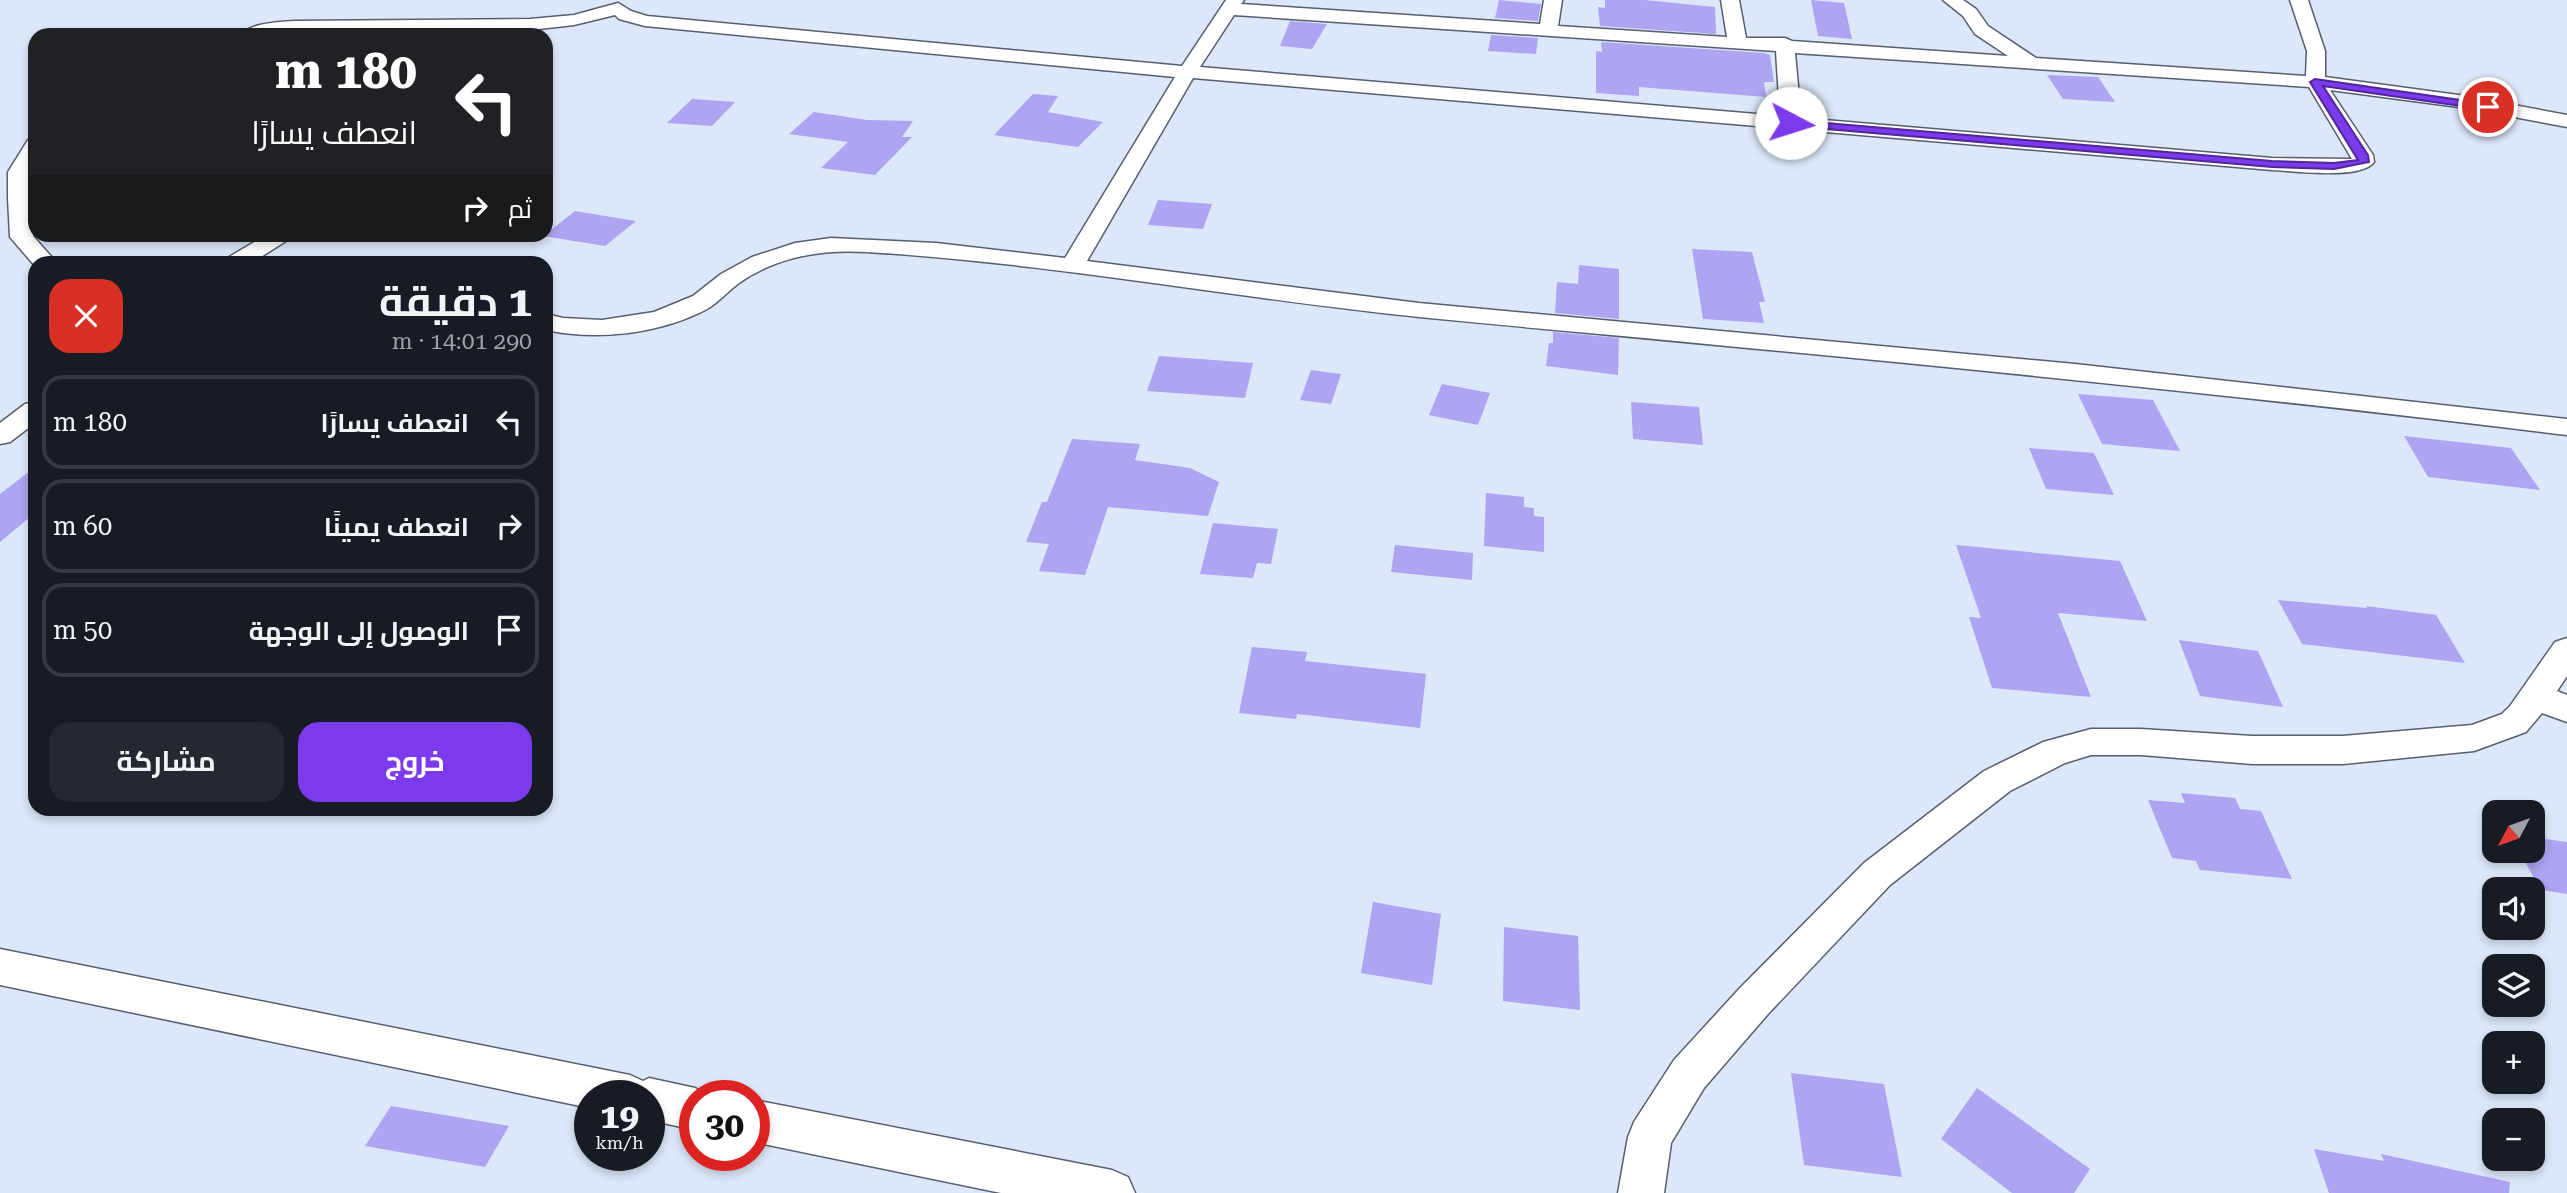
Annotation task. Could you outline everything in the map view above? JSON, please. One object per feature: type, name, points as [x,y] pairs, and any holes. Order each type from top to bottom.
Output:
[{"type":"street","points":[[1548,29],[1553,0]]},
{"type":"street","points":[[1730,0],[1737,41]]},
{"type":"street","points":[[1952,0],[1970,13],[1981,30],[2031,64]]},
{"type":"street","points":[[276,28],[292,24],[374,27],[431,23],[560,24],[585,20],[619,4],[625,15],[645,21],[1187,72],[2272,164],[2334,166],[2363,162],[2362,155],[2315,82],[2316,51],[2299,0]]},
{"type":"street","points":[[1071,267],[1187,72],[1232,4],[2031,64],[2315,82],[2466,103],[2567,121]]},
{"type":"street","points":[[551,28],[560,24]]},
{"type":"street","points":[[1785,44],[1791,123]]},
{"type":"street","points":[[28,156],[19,172],[22,237],[39,256]]},
{"type":"street","points":[[248,256],[272,242]]},
{"type":"street","points":[[553,323],[591,327],[663,317],[698,303],[742,271],[789,253],[817,246],[864,244],[1415,310],[1776,342],[2295,394],[2567,427]]},
{"type":"street","points":[[0,436],[28,415]]},
{"type":"street","points":[[1641,1193],[1650,1137],[1689,1074],[1754,1001],[1877,874],[1997,781],[2055,752],[2091,742],[2141,742],[2252,750],[2343,750],[2474,738],[2514,723],[2551,702],[2567,650]]},
{"type":"street","points":[[0,967],[574,1085]]},
{"type":"street","points":[[770,1124],[1112,1193]]},
{"type":"building","points":[[1499,0],[1541,4],[1538,21],[1495,18]]},
{"type":"building","points":[[1605,0],[1645,0],[1715,7],[1716,34],[1600,26],[1598,7],[1605,8]]},
{"type":"building","points":[[1811,0],[1844,3],[1852,39],[1818,36]]},
{"type":"building","points":[[1290,21],[1327,24],[1312,49],[1280,46]]},
{"type":"building","points":[[1491,35],[1538,38],[1536,54],[1488,51]]},
{"type":"building","points":[[1601,42],[1764,53],[1770,55],[1774,82],[1764,82],[1766,97],[1639,87],[1639,96],[1596,93],[1596,51],[1602,52]]},
{"type":"building","points":[[2047,75],[2098,77],[2115,102],[2063,99]]},
{"type":"building","points":[[1033,94],[1058,96],[1048,112],[1103,122],[1078,147],[994,135]]},
{"type":"building","points":[[692,99],[735,102],[712,126],[667,123]]},
{"type":"building","points":[[814,112],[867,120],[913,121],[902,137],[912,137],[875,175],[821,168],[848,142],[789,134]]},
{"type":"building","points":[[1158,200],[1212,204],[1203,229],[1148,225]]},
{"type":"building","points":[[575,211],[636,221],[605,246],[553,238],[553,228]]},
{"type":"building","points":[[1692,249],[1752,252],[1765,302],[1759,302],[1764,323],[1703,319]]},
{"type":"building","points":[[1579,265],[1619,269],[1619,319],[1555,313],[1557,282],[1578,284]]},
{"type":"building","points":[[1553,332],[1619,338],[1618,375],[1546,366],[1549,343],[1553,343]]},
{"type":"building","points":[[1159,356],[1253,363],[1245,398],[1147,391]]},
{"type":"building","points":[[1311,370],[1341,374],[1331,404],[1300,400]]},
{"type":"building","points":[[1442,384],[1490,393],[1478,425],[1429,415]]},
{"type":"building","points":[[2078,394],[2153,400],[2180,451],[2102,444]]},
{"type":"building","points":[[1631,402],[1699,407],[1703,445],[1633,439]]},
{"type":"building","points":[[2404,436],[2511,448],[2540,490],[2428,477]]},
{"type":"building","points":[[1072,439],[1140,444],[1135,460],[1190,468],[1219,482],[1208,516],[1108,507],[1085,575],[1039,571],[1049,544],[1026,542],[1042,502],[1047,502]]},
{"type":"building","points":[[2029,448],[2094,453],[2114,495],[2046,489]]},
{"type":"building","points":[[28,472],[28,519],[0,542],[0,494]]},
{"type":"building","points":[[1486,493],[1524,497],[1524,507],[1534,508],[1534,516],[1544,517],[1544,552],[1484,546]]},
{"type":"building","points":[[1213,523],[1278,529],[1271,564],[1257,563],[1253,578],[1200,574]]},
{"type":"building","points":[[1395,545],[1473,553],[1472,580],[1391,572]]},
{"type":"building","points":[[1956,545],[2120,561],[2147,621],[2058,613],[2091,697],[1992,688],[1969,617],[1981,618]]},
{"type":"building","points":[[2278,600],[2367,608],[2366,606],[2436,615],[2465,663],[2302,644]]},
{"type":"building","points":[[2179,640],[2258,651],[2283,707],[2200,696]]},
{"type":"building","points":[[1252,647],[1307,652],[1305,661],[1426,674],[1420,728],[1297,714],[1296,719],[1239,713]]},
{"type":"building","points":[[2181,793],[2235,798],[2240,809],[2261,811],[2292,879],[2200,870],[2196,861],[2172,858],[2148,800],[2185,803]]},
{"type":"building","points":[[2545,839],[2567,842],[2567,894],[2545,891],[2545,877],[2534,877],[2525,863],[2545,863]]},
{"type":"building","points":[[1373,902],[1441,914],[1432,985],[1361,973]]},
{"type":"building","points":[[1504,927],[1578,936],[1580,1010],[1503,1001]]},
{"type":"building","points":[[1791,1073],[1884,1084],[1902,1177],[1804,1165]]},
{"type":"building","points":[[1977,1088],[2090,1169],[2074,1193],[2012,1193],[1941,1139]]},
{"type":"building","points":[[391,1106],[509,1126],[485,1167],[365,1146]]},
{"type":"building","points":[[2314,1149],[2384,1161],[2381,1154],[2510,1182],[2509,1193],[2329,1193]]},
{"type":"route","points":[[1791,123],[2272,164],[2355,166],[2363,162],[2362,155],[2315,82],[2488,107]]}]
